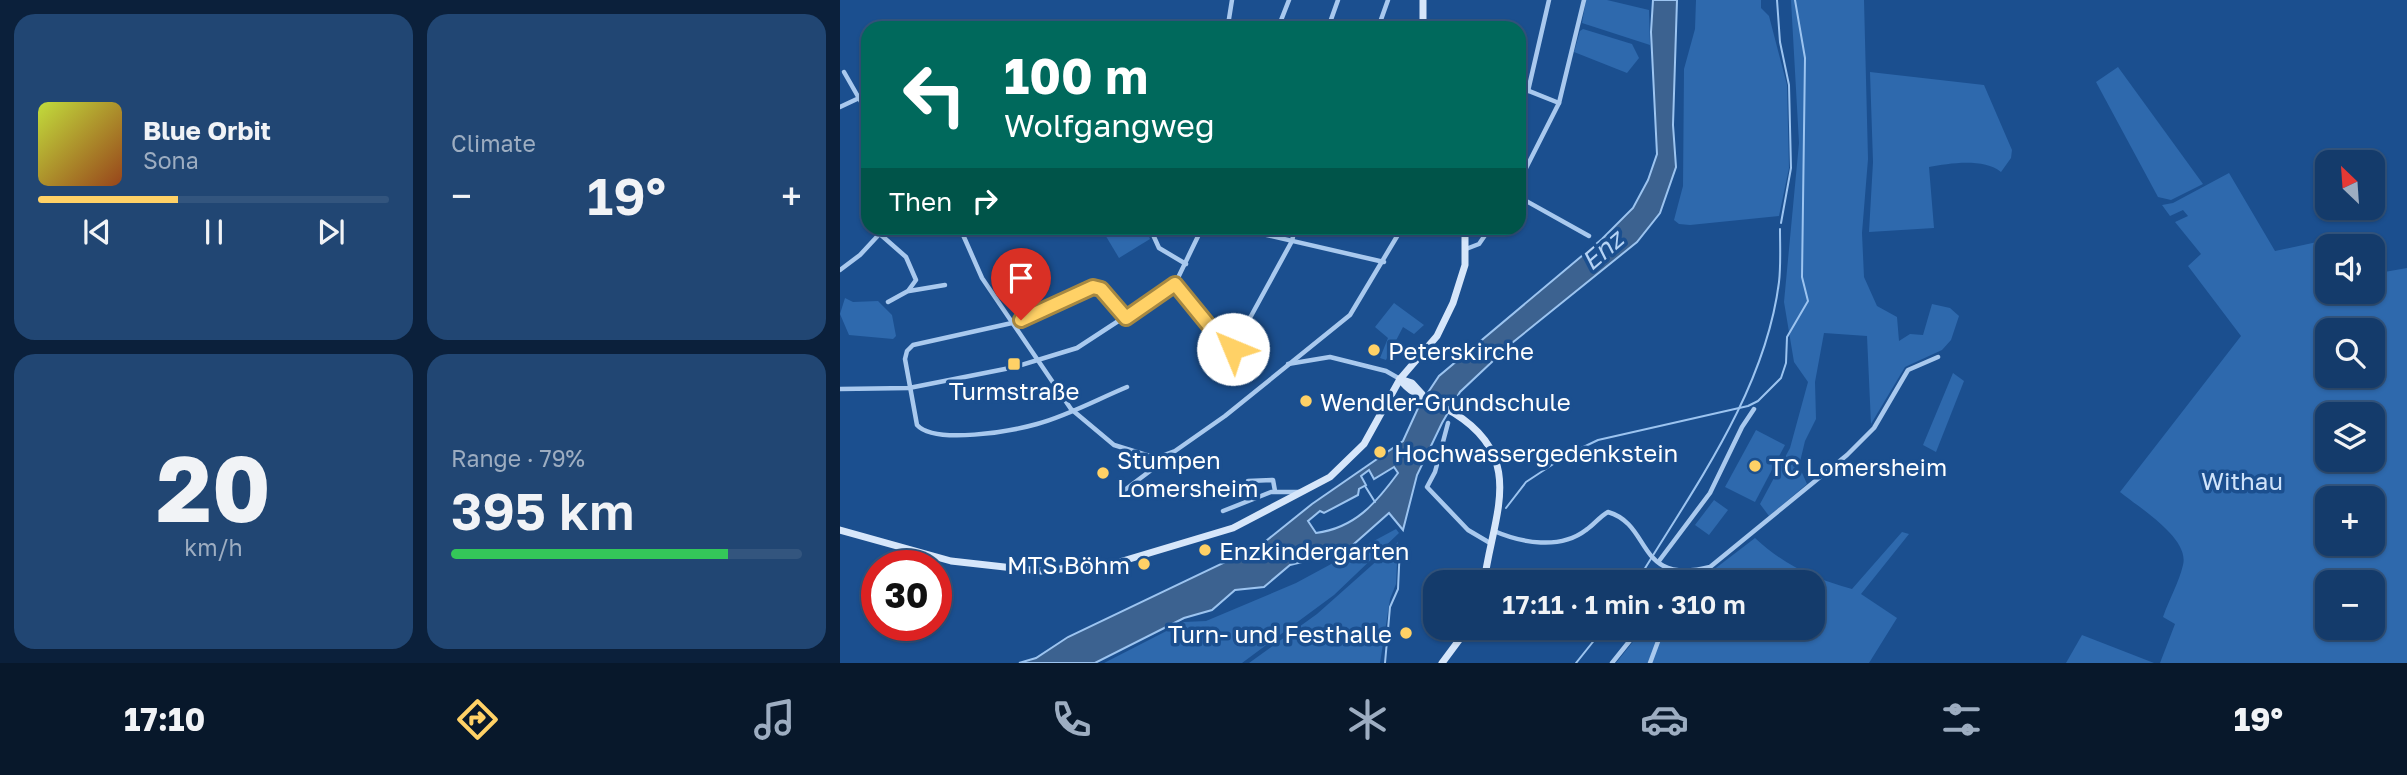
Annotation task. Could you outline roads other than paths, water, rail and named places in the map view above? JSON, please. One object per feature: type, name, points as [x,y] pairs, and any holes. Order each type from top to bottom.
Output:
[{"type":"street","points":[[1226,21],[1232,0]]},
{"type":"street","points":[[1281,21],[1289,0]]},
{"type":"street","points":[[1330,21],[1338,0]]},
{"type":"street","points":[[1380,21],[1388,0]]},
{"type":"street","points":[[1423,0],[1423,21]]},
{"type":"street","points":[[1549,0],[1528,91],[1559,103]]},
{"type":"street","points":[[1526,168],[1559,103],[1584,0]]},
{"type":"street","points":[[844,72],[856,89],[861,104]]},
{"type":"street","points":[[840,107],[858,99]]},
{"type":"street","points":[[1526,201],[1589,236]]},
{"type":"street","points":[[840,270],[881,235],[906,257],[912,269],[916,280],[908,291]]},
{"type":"street","points":[[963,235],[974,264],[1037,362],[1071,409],[1114,445],[1156,458],[1175,451],[1213,425],[1350,315],[1398,235]]},
{"type":"street","points":[[1153,235],[1159,248],[1186,264]]},
{"type":"street","points":[[840,389],[909,388],[1037,362],[1077,348],[1175,284],[1199,235]]},
{"type":"street","points":[[1266,235],[1384,262]]},
{"type":"street","points":[[1175,284],[1228,349],[1233,349],[1293,235]]},
{"type":"street","points":[[840,530],[972,565],[1066,570],[1116,563],[1233,528],[1332,475],[1357,453],[1380,421],[1400,379],[1437,337],[1460,287],[1465,235]]},
{"type":"street","points":[[1466,249],[1479,244],[1485,235]]},
{"type":"street","points":[[888,302],[908,291],[945,285]]},
{"type":"street","points":[[1126,318],[1101,289],[1093,287],[1012,323],[913,345],[907,351],[905,359],[917,425],[929,433],[977,434],[1039,424],[1127,387]]},
{"type":"street","points":[[1287,364],[1330,356],[1382,371],[1400,379],[1457,415],[1480,436],[1499,470],[1501,498],[1485,570]]},
{"type":"street","points":[[1697,570],[1710,567],[1847,456],[1874,428],[1908,370],[1938,357]]},
{"type":"street","points":[[1657,560],[1666,553],[1710,492],[1754,409]]},
{"type":"street","points":[[1448,423],[1435,472],[1427,487],[1468,530],[1490,543]]},
{"type":"street","points":[[1122,492],[1154,468],[1156,458]]},
{"type":"street","points":[[1248,481],[1273,480],[1275,491]]},
{"type":"street","points":[[1223,511],[1275,491],[1303,492]]},
{"type":"street","points":[[1494,531],[1527,541],[1556,542],[1577,536],[1608,512],[1622,520],[1650,553],[1671,570]]},
{"type":"street","points":[[1442,663],[1459,640]]},
{"type":"street","points":[[1612,663],[1630,640]]},
{"type":"street","points":[[1650,663],[1659,640]]},
{"type":"water","name":"Enz","points":[[1653,0],[1677,0],[1673,125],[1676,167],[1660,213],[1637,242],[1512,343],[1460,392],[1417,475],[1403,530],[1389,513],[1346,551],[1290,565],[1264,587],[1235,590],[1212,610],[1184,618],[1095,663],[1019,663],[1036,658],[1068,637],[1261,545],[1312,504],[1403,441],[1419,406],[1439,376],[1602,239],[1633,208],[1648,180],[1657,154],[1651,32]],"holes":[[[1394,467],[1398,473],[1373,504],[1342,526],[1316,533],[1308,521],[1320,511],[1324,513],[1358,495],[1359,489],[1366,485],[1361,476],[1369,470],[1374,479]]]},
{"type":"waterway","points":[[1777,0],[1780,42],[1789,85],[1791,168],[1781,223]]},
{"type":"waterway","points":[[1575,451],[1598,440],[1748,406],[1758,401],[1781,378],[1786,363],[1787,337],[1808,301],[1802,277],[1805,58],[1795,0]]},
{"type":"waterway","points":[[1644,570],[1723,439],[1759,363],[1779,282],[1780,229]]},
{"type":"waterway","points":[[1506,508],[1526,482],[1567,455]]},
{"type":"waterway","points":[[1365,486],[1375,502]]},
{"type":"waterway","points":[[1385,663],[1390,607],[1398,589],[1400,546]]},
{"type":"waterway","points":[[1576,663],[1594,640]]},
{"type":"place","name":"Peterskirche","points":[[1374,350]]},
{"type":"place","name":"Turmstraße","points":[[1014,364]]},
{"type":"place","name":"Wendler-Grundschule","points":[[1306,401]]},
{"type":"place","name":"Hochwassergedenkstein","points":[[1380,452]]},
{"type":"place","name":"TC Lomersheim","points":[[1755,466]]},
{"type":"place","name":"Stumpen Lomersheim","points":[[1103,473]]},
{"type":"place","name":"Enzkindergarten","points":[[1205,550]]},
{"type":"place","name":"MTS Böhm","points":[[1144,564]]},
{"type":"place","name":"Turn- und Festhalle","points":[[1406,633]]},
{"type":"park label","name":"Withau","points":[[2242,480]]}]
